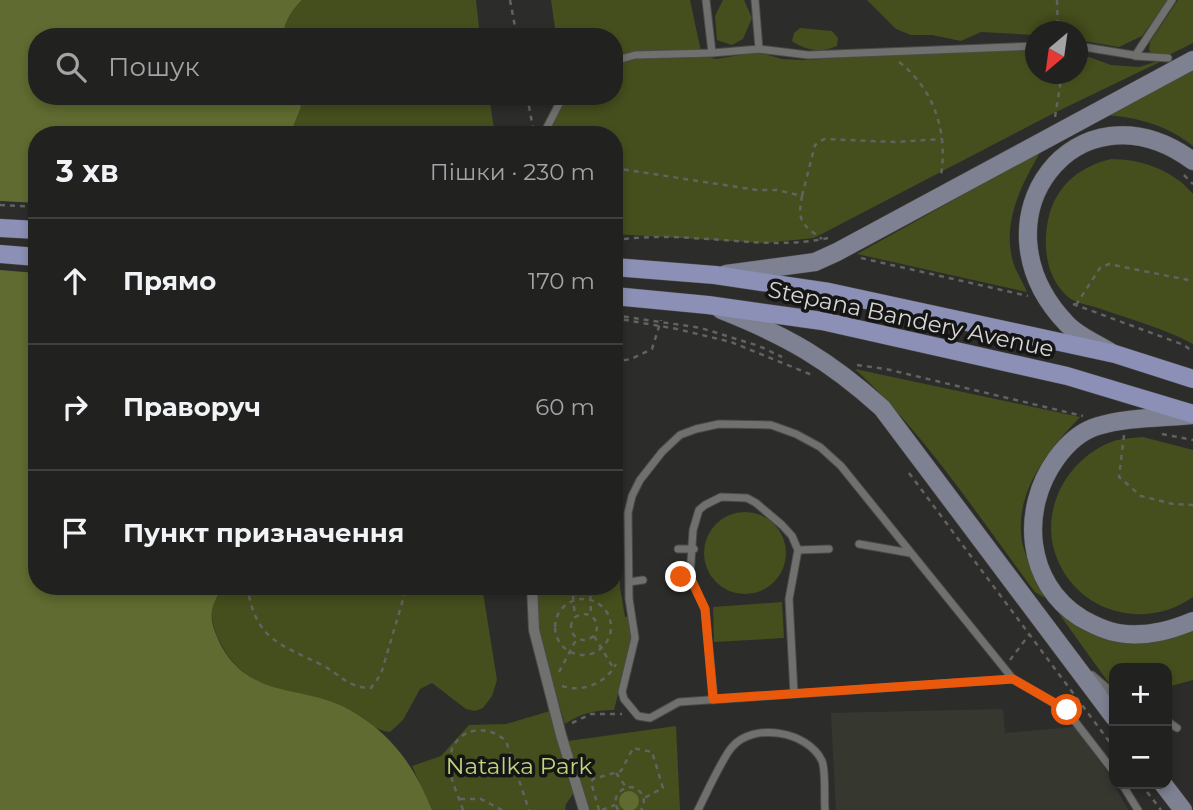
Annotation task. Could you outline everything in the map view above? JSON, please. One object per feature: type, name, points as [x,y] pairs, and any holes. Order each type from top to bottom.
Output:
[{"type":"main road","points":[[715,275],[815,261],[846,248],[1193,60]]},
{"type":"main road","points":[[1115,354],[1069,326],[1042,293],[1029,255],[1027,224],[1032,200],[1042,180],[1063,159],[1089,141],[1112,136],[1154,140],[1179,151],[1187,167]]},
{"type":"main road","points":[[0,228],[28,230]]},
{"type":"main road","points":[[0,254],[28,256]]},
{"type":"main road","name":"Stepana Bandery Avenue","points":[[623,268],[715,275],[829,292],[1115,354],[1193,379]]},
{"type":"main road","name":"Stepana Bandery Avenue","points":[[623,297],[708,305],[822,321],[1067,376],[1193,414]]},
{"type":"main road","points":[[708,305],[792,340],[827,372],[882,408],[1109,710]]},
{"type":"main road","points":[[1193,414],[1095,427],[1076,438],[1062,450],[1039,489],[1032,535],[1038,563],[1052,590],[1072,612],[1097,627],[1123,634],[1150,635],[1193,621]]},
{"type":"main road","points":[[1167,789],[1183,810]]},
{"type":"street","points":[[532,595],[534,630],[584,810]]},
{"type":"lane","points":[[706,0],[712,53]]},
{"type":"lane","points":[[755,0],[759,49]]},
{"type":"lane","points":[[1135,56],[1172,0]]},
{"type":"lane","points":[[623,58],[635,55],[759,49],[808,55],[1025,46]]},
{"type":"lane","points":[[1088,48],[1135,56],[1168,58]]},
{"type":"lane","points":[[547,126],[558,105]]},
{"type":"lane","points":[[1013,679],[679,702],[650,718],[643,718],[632,712],[622,692],[635,638],[629,599],[628,513],[640,480],[662,452],[680,435],[719,424],[771,425],[820,447],[841,466],[1013,679],[1067,710],[1109,765]]},
{"type":"lane","points":[[713,699],[705,609],[690,577],[694,549],[693,530],[699,510],[713,500],[731,496],[747,498],[777,519],[792,536],[798,550],[789,598],[794,694]]},
{"type":"lane","points":[[859,544],[911,553]]},
{"type":"lane","points":[[628,545],[638,546]]},
{"type":"lane","points":[[678,549],[694,549]]},
{"type":"lane","points":[[798,550],[829,549]]},
{"type":"lane","points":[[681,577],[690,577]]},
{"type":"lane","points":[[629,582],[643,580]]},
{"type":"lane","points":[[1066,651],[1109,690]]},
{"type":"lane","points":[[1172,724],[1177,728]]},
{"type":"lane","points":[[698,810],[732,746],[752,733],[782,732],[810,747],[822,761],[825,810]]},
{"type":"lane","points":[[1125,789],[1139,810]]},
{"type":"path","points":[[510,0],[515,28]]},
{"type":"path","points":[[1057,0],[1058,21]]},
{"type":"path","points":[[888,53],[925,87],[936,111],[942,139],[941,175]]},
{"type":"path","points":[[1055,117],[1060,84]]},
{"type":"path","points":[[529,105],[532,126]]},
{"type":"path","points":[[827,243],[804,226],[799,215],[815,145],[824,139],[895,142],[942,139]]},
{"type":"path","points":[[1187,167],[1193,184]]},
{"type":"path","points":[[623,169],[757,190],[777,190],[802,196]]},
{"type":"path","points":[[0,205],[28,207]]},
{"type":"path","points":[[623,239],[690,238],[788,244],[833,238],[843,241],[853,256],[1030,297],[1042,293]]},
{"type":"path","points":[[1073,313],[1100,268],[1109,264],[1193,281]]},
{"type":"path","points":[[1065,299],[1076,306],[1184,345],[1193,352]]},
{"type":"path","points":[[623,317],[661,320],[701,328],[759,346],[811,370],[827,372]]},
{"type":"path","points":[[623,318],[731,342],[817,377],[848,363],[886,369],[1076,414],[1090,418],[1095,427]]},
{"type":"path","points":[[623,360],[652,349],[661,320]]},
{"type":"path","points":[[1153,432],[1193,440]]},
{"type":"path","points":[[1124,433],[1119,477],[1142,496],[1173,504],[1193,505]]},
{"type":"path","points":[[1113,438],[1124,433],[1134,433]]},
{"type":"path","points":[[906,469],[1109,741]]},
{"type":"path","points":[[248,595],[251,611],[265,632],[278,644],[324,666],[356,688],[371,688],[381,674],[404,595]]},
{"type":"path","points":[[573,595],[575,617],[570,628],[577,638],[584,640],[594,635]]},
{"type":"path","points":[[590,598],[591,616],[596,623],[594,635],[614,669]]},
{"type":"path","points":[[590,598],[606,609],[611,617],[610,637],[601,648],[588,655],[570,652],[558,640],[555,622],[558,613],[574,599],[590,598]]},
{"type":"path","points":[[575,617],[583,614],[591,616]]},
{"type":"path","points":[[1030,634],[1042,640]]},
{"type":"path","points":[[1004,669],[1030,634]]},
{"type":"path","points":[[577,638],[551,685],[569,689],[583,688],[604,679],[620,658]]},
{"type":"path","points":[[561,735],[577,720],[591,714],[615,715]]},
{"type":"path","points":[[463,810],[449,763],[464,734],[478,729],[498,733],[506,741],[528,810]]},
{"type":"path","points":[[615,805],[600,810],[591,782],[593,779],[621,771],[633,748],[652,752],[663,788],[644,798],[641,810]]},
{"type":"path","points":[[615,772],[626,787],[637,789],[644,798]]},
{"type":"path","points":[[618,810],[615,805],[617,794],[626,787]]},
{"type":"path","points":[[1145,789],[1161,810]]},
{"type":"path","points":[[460,799],[481,799],[502,810]]},
{"type":"shaded area","points":[[0,0],[302,0],[292,12],[285,28],[28,28],[28,105],[301,107],[294,126],[28,126],[28,595],[218,595],[212,616],[214,630],[234,664],[263,683],[331,702],[363,718],[389,740],[409,765],[432,810],[0,810]]},
{"type":"shaded area","points":[[1003,709],[1005,733],[1075,727],[1108,773],[1109,789],[1117,789],[1128,810],[836,810],[831,713]]},
{"type":"shaded area","points":[[625,791],[633,791],[639,801],[633,811],[625,811],[619,805],[619,797]]},
{"type":"green space","points":[[302,0],[476,0],[479,28],[285,28],[292,12]]},
{"type":"green space","points":[[551,0],[690,0],[702,56],[716,59],[758,52],[782,59],[802,60],[1025,51],[1025,84],[1088,84],[1088,57],[1111,65],[1139,67],[1168,58],[1052,114],[814,238],[765,243],[623,235],[623,126],[550,126],[558,111],[555,105],[623,105],[623,28],[555,28]]},
{"type":"green space","points":[[723,0],[744,0],[752,18],[743,39],[732,45],[717,40],[715,16]]},
{"type":"green space","points":[[867,0],[1168,0],[1142,36],[1119,47],[1088,42],[1088,21],[1025,21],[1025,34],[981,32],[961,41],[932,35],[911,35],[896,29]]},
{"type":"green space","points":[[1178,0],[1193,0],[1193,43],[1169,55],[1152,54],[1149,50],[1150,42]]},
{"type":"green space","points":[[800,28],[832,31],[838,38],[837,46],[820,50],[797,44],[792,41],[794,33]]},
{"type":"green space","points":[[1193,67],[1193,146],[1151,123],[1104,115]]},
{"type":"green space","points":[[490,105],[494,126],[294,126],[301,107]]},
{"type":"green space","points":[[1041,151],[1015,204],[1010,233],[1013,262],[1027,292],[857,254]]},
{"type":"green space","points":[[1111,159],[1134,161],[1166,172],[1193,194],[1193,344],[1158,328],[1074,301],[1054,279],[1047,257],[1046,234],[1054,202],[1073,177],[1090,166]]},
{"type":"green space","points":[[855,369],[1080,417],[1045,458],[1028,489],[1023,506],[1022,542],[1045,598],[1035,592],[928,448]]},
{"type":"green space","points":[[1143,437],[1193,450],[1193,597],[1156,613],[1136,614],[1117,611],[1082,594],[1058,561],[1052,543],[1051,525],[1060,490],[1081,461],[1111,442]]},
{"type":"green space","points":[[745,512],[761,515],[774,524],[783,537],[786,553],[783,569],[774,582],[761,591],[745,594],[729,591],[716,582],[707,569],[704,553],[707,537],[716,524],[729,515]]},
{"type":"green space","points":[[218,595],[483,595],[497,680],[492,696],[483,708],[475,711],[466,709],[432,683],[420,689],[403,720],[390,732],[383,731],[334,704],[269,686],[242,671],[230,659],[220,642],[214,627],[213,608]]},
{"type":"green space","points":[[535,595],[621,595],[625,617],[630,616],[632,639],[614,710],[588,713],[565,724],[537,629]]},
{"type":"green space","points":[[782,602],[784,638],[714,642],[713,607]]},
{"type":"green space","points":[[1052,604],[1081,626],[1193,628],[1193,680],[1172,686],[1172,663],[1109,663],[1109,683]]},
{"type":"green space","name":"Natalka Park","points":[[550,711],[575,791],[565,810],[432,810],[412,766],[441,756],[469,725],[506,724]]},
{"type":"green space","points":[[676,726],[680,810],[590,810],[568,741]]},
{"type":"pier","points":[[0,201],[28,203],[28,272],[0,270]]},
{"type":"route","points":[[681,577],[690,577],[705,609],[713,699],[1013,679],[1067,710]]}]
